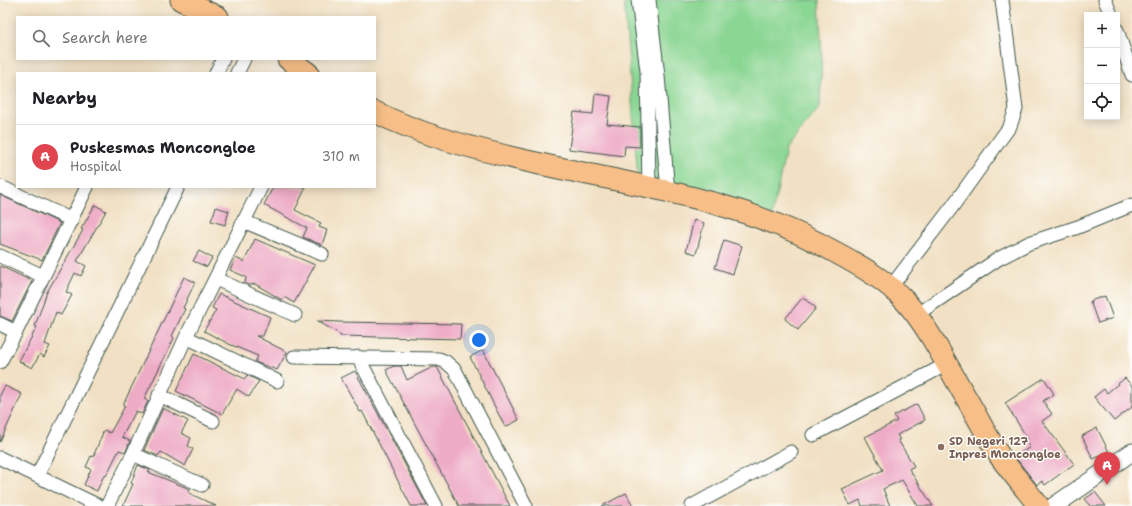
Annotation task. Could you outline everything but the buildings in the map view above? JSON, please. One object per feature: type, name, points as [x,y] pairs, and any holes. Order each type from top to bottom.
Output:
[{"type":"main road","points":[[181,0],[216,16]]},
{"type":"main road","points":[[289,60],[307,72]]},
{"type":"main road","points":[[376,112],[420,132],[454,143],[725,206],[785,226],[856,263],[890,288],[905,301],[916,315],[947,364],[1000,457],[1039,506]]},
{"type":"street","points":[[638,0],[659,190]]},
{"type":"street","points":[[649,0],[658,76],[659,190]]},
{"type":"street","points":[[890,288],[952,207],[1010,126],[1016,109],[1002,0]]},
{"type":"street","points":[[1105,0],[1110,12]]},
{"type":"street","points":[[1120,39],[1132,75]]},
{"type":"street","points":[[216,72],[222,60]]},
{"type":"street","points":[[238,72],[244,60]]},
{"type":"street","points":[[1,187],[72,220]]},
{"type":"street","points":[[0,362],[72,220],[87,188]]},
{"type":"street","points":[[37,476],[178,188]]},
{"type":"street","points":[[107,506],[133,454],[186,337],[260,188]]},
{"type":"street","points":[[916,315],[998,259],[1029,243],[1078,227],[1132,205]]},
{"type":"street","points":[[243,221],[322,254]]},
{"type":"street","points":[[0,256],[43,276]]},
{"type":"street","points":[[216,279],[295,315]]},
{"type":"street","points":[[0,324],[16,332]]},
{"type":"street","points":[[186,337],[277,381]]},
{"type":"street","points":[[294,357],[439,358],[446,362],[455,370],[526,506]]},
{"type":"street","points":[[358,357],[436,506]]},
{"type":"street","points":[[812,435],[947,364]]},
{"type":"street","points":[[159,395],[212,422]]},
{"type":"street","points":[[692,506],[790,452]]},
{"type":"street","points":[[1054,506],[1132,452]]},
{"type":"street","points":[[133,454],[202,485]]},
{"type":"street","points":[[0,458],[99,506]]},
{"type":"green space","points":[[624,0],[819,0],[822,57],[820,107],[786,149],[771,220],[639,192]]},
{"type":"place","name":"SD Negeri 127 Inpres Moncongloe","points":[[941,447]]},
{"type":"place","name":"Puskesmas Moncongloe","points":[[1107,485]]}]
